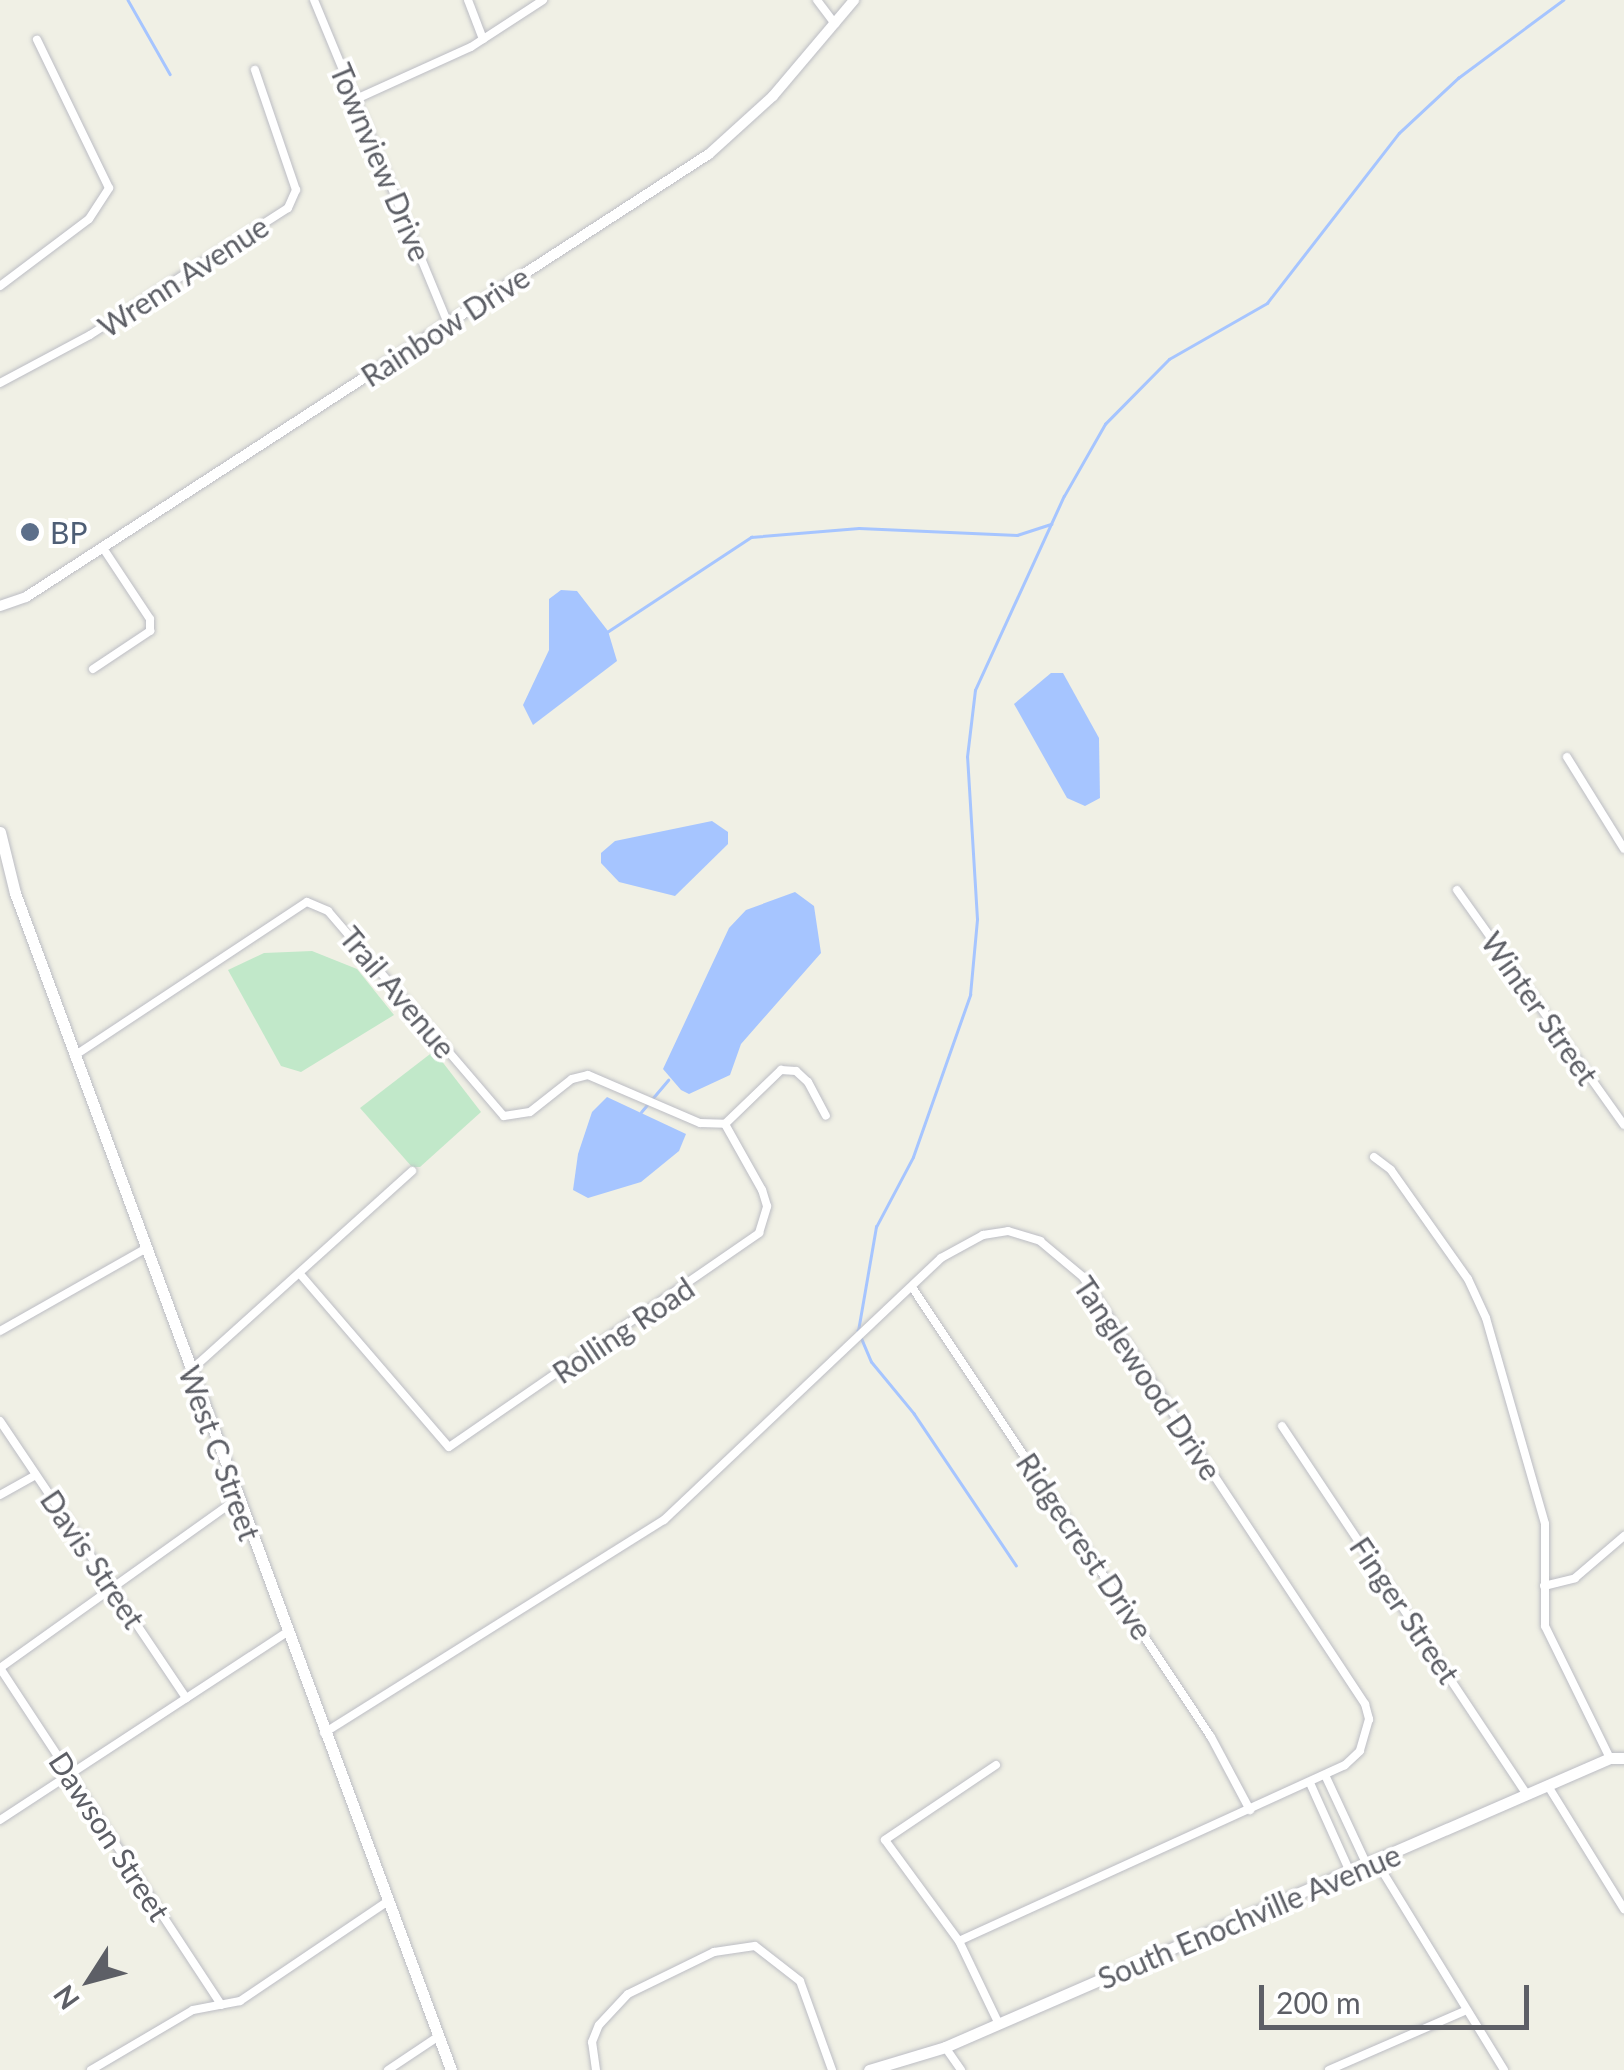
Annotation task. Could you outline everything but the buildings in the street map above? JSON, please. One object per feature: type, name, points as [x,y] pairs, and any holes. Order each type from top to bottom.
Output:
[{"type":"main road","name":"West C Street","points":[[0,832],[15,893],[74,1056],[451,2070]]},
{"type":"main road","name":"South Enochville Avenue","points":[[869,2070],[945,2047],[1617,1758]]},
{"type":"street","name":"Townview Drive","points":[[314,0],[448,324]]},
{"type":"street","points":[[468,0],[483,40]]},
{"type":"street","points":[[354,100],[483,40],[542,0]]},
{"type":"street","points":[[817,0],[836,24]]},
{"type":"street","name":"Rainbow Drive","points":[[0,606],[103,548],[709,154],[773,96],[854,0]]},
{"type":"street","points":[[0,286],[89,220],[109,188],[37,40]]},
{"type":"street","name":"Wrenn Avenue","points":[[0,383],[90,335],[288,208],[296,190],[255,70]]},
{"type":"street","points":[[94,669],[150,632],[150,619],[103,548]]},
{"type":"street","points":[[1567,758],[1624,848]]},
{"type":"street","name":"Winter Street","points":[[1456,890],[1624,1125]]},
{"type":"street","name":"Trail Avenue","points":[[74,1056],[307,902],[340,924],[504,1116],[530,1112],[572,1079],[588,1076],[700,1124],[725,1124]]},
{"type":"street","points":[[725,1124],[781,1070],[796,1070],[808,1082],[826,1116]]},
{"type":"street","name":"Rolling Road","points":[[300,1274],[449,1446],[759,1233],[767,1206],[725,1124]]},
{"type":"street","points":[[1374,1157],[1391,1170],[1468,1278],[1486,1318],[1545,1524],[1545,1626],[1617,1758]]},
{"type":"street","points":[[190,1371],[412,1171]]},
{"type":"street","name":"Tanglewood Drive","points":[[324,1733],[664,1520],[961,1244],[1008,1231],[1040,1242],[1082,1278],[1365,1704],[1369,1720],[1360,1751],[1326,1775],[959,1941]]},
{"type":"street","points":[[0,1331],[145,1249]]},
{"type":"street","name":"Ridgecrest Drive","points":[[912,1287],[1212,1738],[1250,1810]]},
{"type":"street","name":"Davis Street","points":[[0,1420],[186,1698]]},
{"type":"street","name":"Finger Street","points":[[1282,1426],[1527,1795]]},
{"type":"street","points":[[0,1495],[36,1474]]},
{"type":"street","points":[[0,1668],[115,1592],[237,1498]]},
{"type":"street","points":[[1544,1586],[1575,1578],[1624,1536]]},
{"type":"street","points":[[0,1820],[287,1632]]},
{"type":"street","name":"Dawson Street","points":[[0,1668],[221,2005]]},
{"type":"street","name":"South Enochville Avenue","points":[[1617,1758],[1624,1750]]},
{"type":"street","points":[[996,1765],[885,1840],[959,1941],[999,2024]]},
{"type":"street","points":[[1326,1775],[1371,1863],[1504,2070]]},
{"type":"street","points":[[1310,1783],[1350,1872]]},
{"type":"street","points":[[1548,1786],[1624,1909]]},
{"type":"street","points":[[91,2070],[172,2020],[240,2001],[388,1902]]},
{"type":"street","points":[[596,2070],[592,2042],[611,2008],[686,1964],[735,1946],[773,1954],[800,1981],[832,2070]]},
{"type":"street","points":[[1329,2070],[1467,2010]]},
{"type":"street","points":[[388,2070],[439,2036]]},
{"type":"street","points":[[945,2047],[961,2070]]},
{"type":"green space","points":[[312,951],[357,969],[394,1015],[301,1072],[281,1066],[228,970],[264,953]]},
{"type":"green space","points":[[434,1051],[481,1112],[420,1167],[412,1167],[360,1108]]},
{"type":"water","points":[[561,590],[577,591],[608,631],[617,661],[533,725],[523,705],[549,650],[549,599]]},
{"type":"water","points":[[1051,673],[1063,673],[1099,738],[1100,798],[1085,806],[1067,798],[1014,704]]},
{"type":"water","points":[[712,821],[728,832],[728,844],[675,896],[619,882],[601,863],[601,853],[615,841]]},
{"type":"water","points":[[795,892],[814,906],[821,953],[741,1044],[730,1075],[689,1094],[681,1090],[663,1069],[729,928],[746,910]]},
{"type":"water","points":[[607,1097],[686,1134],[679,1151],[641,1182],[588,1198],[573,1190],[578,1154],[592,1112]]},
{"type":"waterway","points":[[128,0],[170,74]]},
{"type":"waterway","points":[[1016,1566],[914,1414],[871,1362],[858,1331],[876,1227],[913,1157],[970,995],[977,919],[967,757],[975,690],[1064,496],[1105,424],[1169,359],[1267,303],[1399,133],[1458,78],[1563,0]]},
{"type":"waterway","points":[[607,632],[751,537],[859,528],[1017,535],[1051,524]]},
{"type":"waterway","points":[[641,1112],[668,1080]]},
{"type":"place","name":"BP","points":[[30,532]]}]
